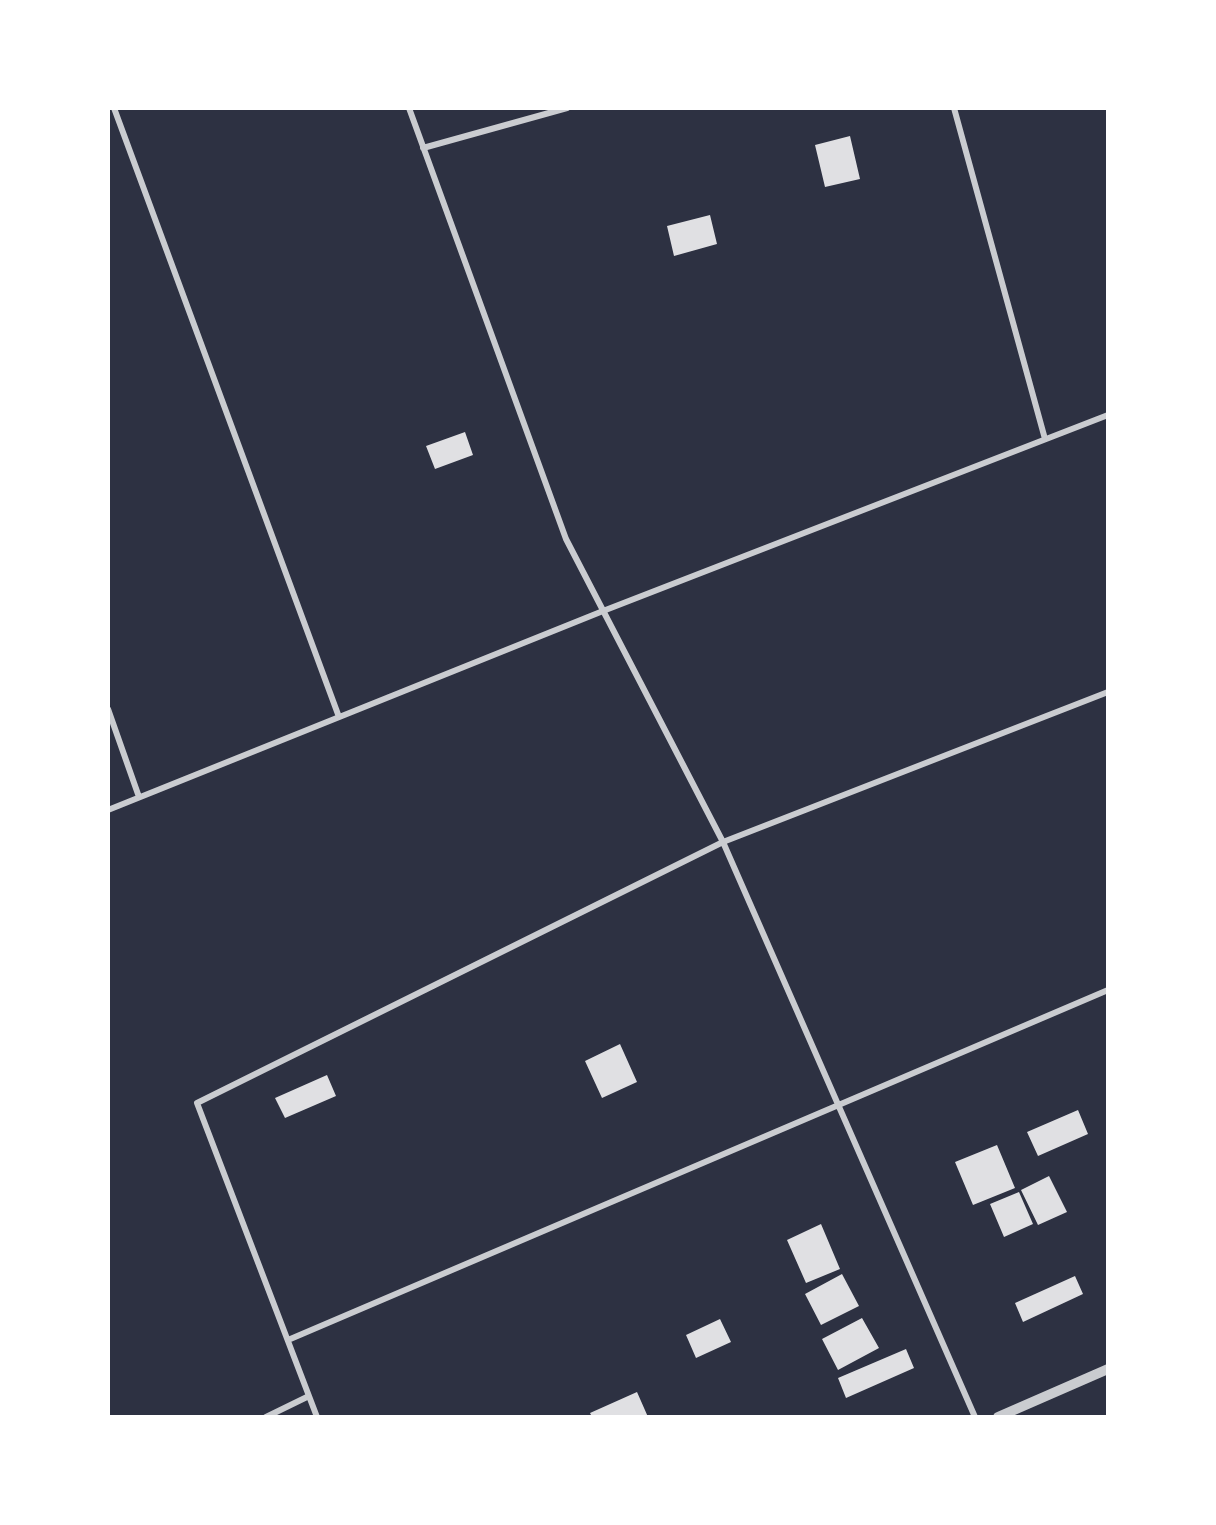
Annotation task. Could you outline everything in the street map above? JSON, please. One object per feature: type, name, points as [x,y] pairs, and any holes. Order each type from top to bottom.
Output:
[{"type":"street","points":[[114,108],[339,717]]},
{"type":"street","points":[[409,108],[566,539],[723,842],[975,1417]]},
{"type":"street","points":[[423,148],[567,108]]},
{"type":"street","points":[[954,108],[1045,439]]},
{"type":"street","points":[[108,810],[603,610],[1108,415]]},
{"type":"street","points":[[317,1417],[197,1103],[723,842],[1108,692]]},
{"type":"street","points":[[108,709],[139,797]]},
{"type":"street","points":[[288,1340],[1108,990]]},
{"type":"street","points":[[998,1417],[1108,1369]]},
{"type":"street","points":[[266,1417],[309,1396]]},
{"type":"building","points":[[850,136],[860,179],[825,187],[815,145]]},
{"type":"building","points":[[710,215],[717,244],[674,256],[667,226]]},
{"type":"building","points":[[465,432],[473,455],[435,469],[426,446]]},
{"type":"building","points":[[620,1044],[637,1082],[602,1098],[585,1061]]},
{"type":"building","points":[[327,1075],[336,1096],[285,1118],[275,1098]]},
{"type":"building","points":[[1078,1110],[1088,1134],[1038,1156],[1027,1132]]},
{"type":"building","points":[[997,1145],[1015,1188],[973,1205],[955,1162]]},
{"type":"building","points":[[1049,1176],[1067,1212],[1038,1225],[1021,1190]]},
{"type":"building","points":[[1019,1192],[1033,1224],[1004,1237],[990,1204]]},
{"type":"building","points":[[821,1224],[840,1269],[806,1283],[787,1240]]},
{"type":"building","points":[[842,1274],[859,1306],[821,1325],[805,1294]]},
{"type":"building","points":[[1075,1276],[1083,1294],[1023,1322],[1015,1303]]},
{"type":"building","points":[[862,1318],[879,1348],[838,1370],[822,1339]]},
{"type":"building","points":[[720,1319],[731,1342],[696,1358],[686,1335]]},
{"type":"building","points":[[906,1349],[914,1368],[846,1398],[838,1378]]},
{"type":"building","points":[[637,1392],[648,1417],[592,1417],[590,1413]]}]
